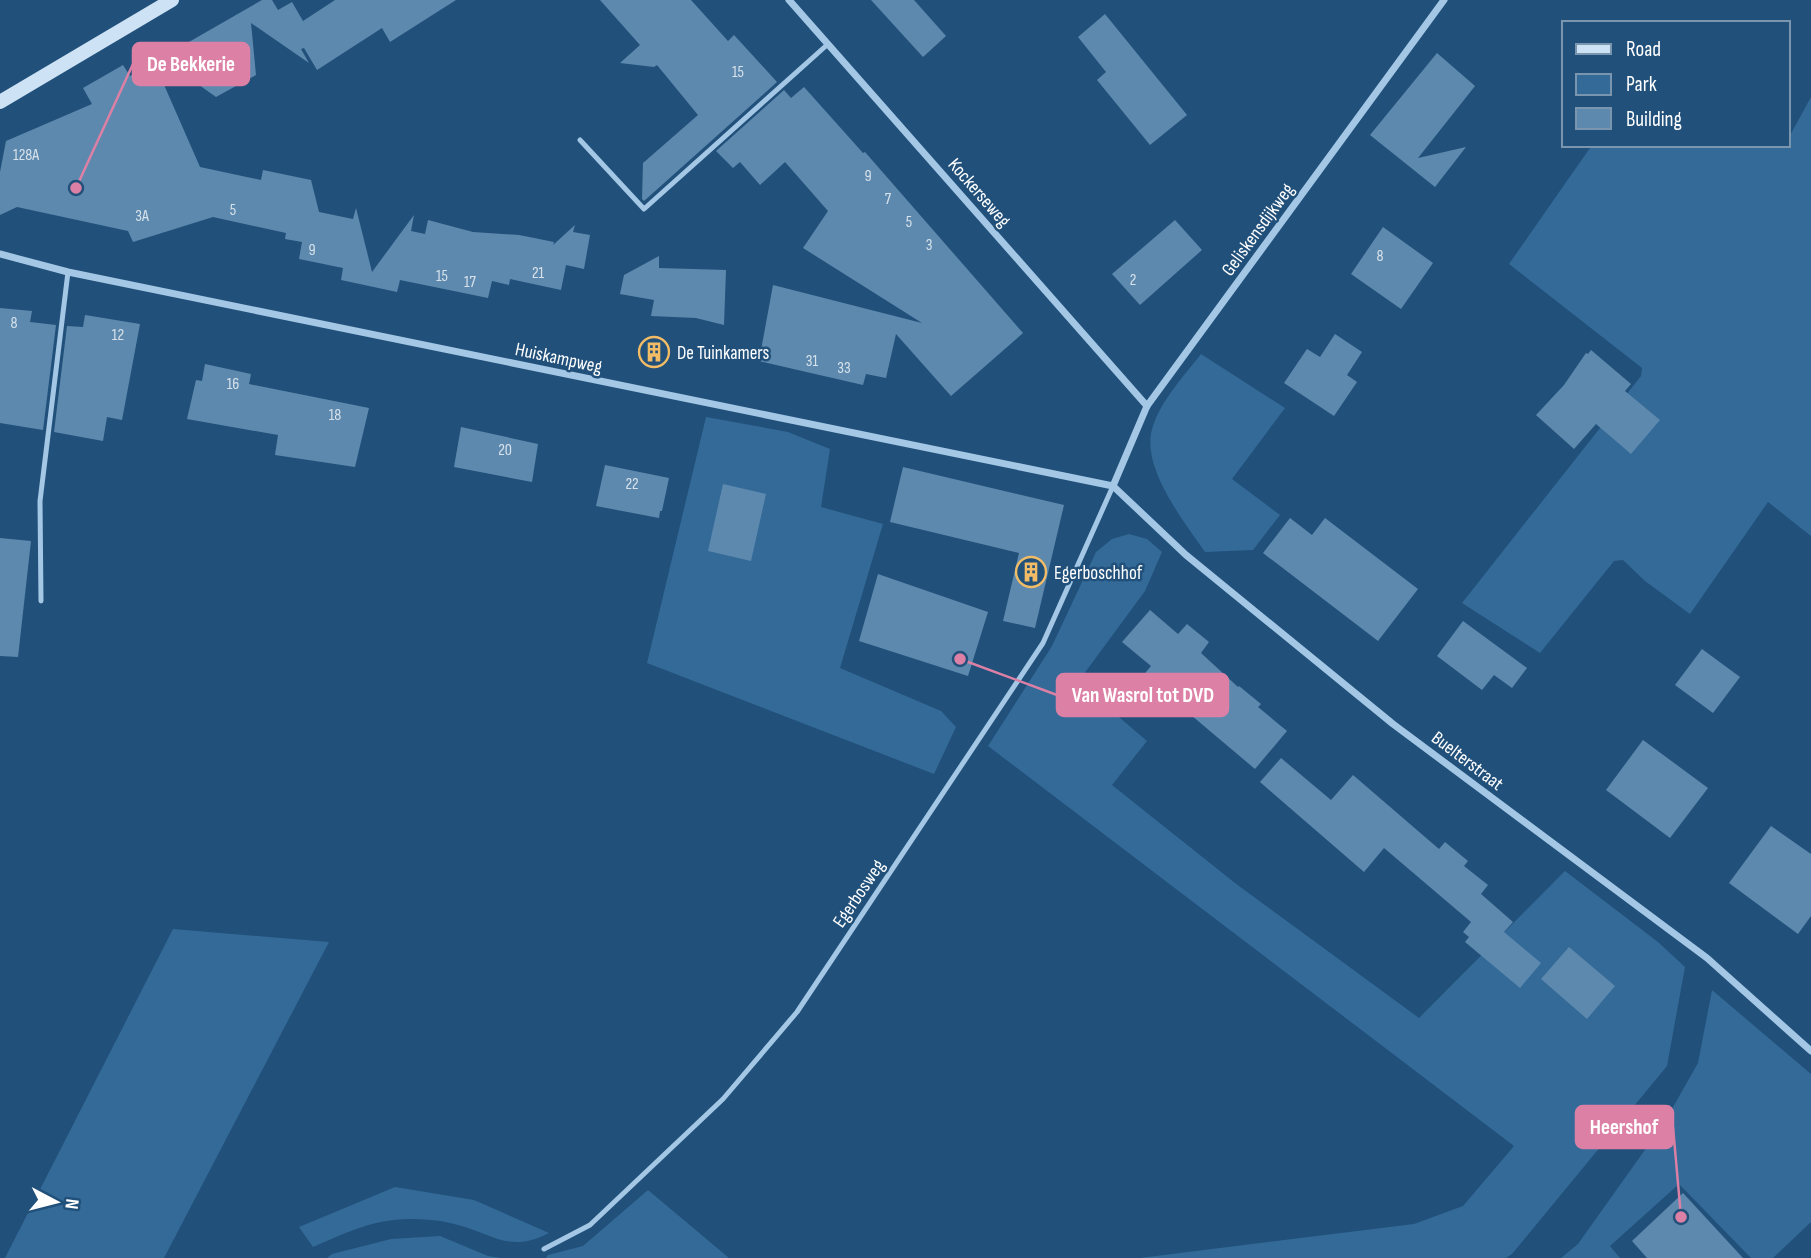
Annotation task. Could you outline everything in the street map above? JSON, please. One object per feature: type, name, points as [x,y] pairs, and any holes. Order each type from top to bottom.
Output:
[{"type":"street","points":[[0,102],[172,0]]},
{"type":"street","name":"Kockerseweg","points":[[789,0],[1147,405]]},
{"type":"street","name":"Geliskensdijkweg","points":[[1113,486],[1147,405],[1444,0]]},
{"type":"street","name":"Huiskampweg","points":[[0,254],[68,272],[1113,486]]},
{"type":"street","name":"Buelterstraat","points":[[1113,486],[1186,555],[1393,724],[1707,958],[1811,1051]]},
{"type":"lane","points":[[580,140],[644,209],[828,44]]},
{"type":"lane","points":[[41,601],[40,501],[68,272]]},
{"type":"lane","name":"Egerbosweg","points":[[544,1249],[590,1225],[723,1099],[797,1012],[1043,643],[1113,486]]},
{"type":"green space","points":[[1811,97],[1811,536],[1768,502],[1690,614],[1645,581],[1623,560],[1614,561],[1540,653],[1462,603],[1641,376],[1642,368],[1509,264],[1591,147],[1783,148],[1790,147],[1790,135]]},
{"type":"green space","points":[[1201,354],[1285,408],[1232,479],[1280,515],[1253,550],[1205,552],[1175,508],[1152,458],[1150,441],[1157,416],[1174,388]]},
{"type":"green space","points":[[706,417],[788,432],[830,449],[821,507],[883,524],[840,668],[941,711],[956,727],[934,774],[647,663]]},
{"type":"green space","points":[[1129,534],[1147,539],[1162,552],[1145,591],[1078,682],[1147,741],[1112,785],[1235,883],[1419,1018],[1565,871],[1658,942],[1685,967],[1667,1066],[1506,1258],[1140,1258],[1414,1224],[1463,1206],[1514,1146],[988,746],[1052,646],[1096,552],[1112,539]]},
{"type":"green space","points":[[173,929],[329,942],[164,1258],[5,1258]]},
{"type":"green space","points":[[1712,990],[1811,1074],[1811,1222],[1773,1258],[1751,1258],[1679,1184],[1610,1246],[1620,1258],[1561,1258],[1578,1244],[1664,1123],[1698,1063]]},
{"type":"green space","points":[[395,1187],[474,1200],[549,1233],[521,1242],[510,1242],[445,1222],[399,1219],[361,1227],[313,1247],[299,1227]]},
{"type":"green space","points":[[648,1190],[729,1258],[546,1258],[548,1255],[583,1246]]},
{"type":"green space","points":[[440,1236],[488,1256],[501,1258],[327,1258],[332,1254],[391,1239]]},
{"type":"building","points":[[262,0],[272,0],[278,10],[292,2],[303,21],[335,0],[456,0],[390,42],[382,28],[317,70],[304,48],[301,49],[309,63],[251,23],[256,75],[216,97],[161,58]]},
{"type":"building","points":[[600,0],[691,0],[728,41],[734,35],[777,82],[644,201],[643,163],[698,115],[657,65],[654,67],[620,63],[640,45]]},
{"type":"building","points":[[871,0],[914,0],[946,36],[923,57]]},
{"type":"building","points":[[1105,14],[1187,115],[1150,145],[1097,80],[1106,72],[1078,37]]},
{"type":"building","points":[[1437,53],[1475,86],[1418,158],[1466,147],[1435,187],[1370,135]]},
{"type":"building","points":[[154,62],[200,167],[261,180],[263,170],[311,180],[319,212],[353,219],[356,208],[372,272],[414,215],[411,231],[425,234],[428,220],[473,232],[519,235],[554,242],[553,245],[575,225],[573,232],[590,235],[584,269],[566,265],[561,290],[510,279],[509,285],[492,281],[488,298],[400,280],[397,292],[341,280],[343,268],[299,259],[302,242],[285,239],[286,233],[213,217],[133,242],[128,231],[17,207],[0,215],[0,172],[6,141],[92,104],[83,88],[123,65],[130,76]]},
{"type":"building","points":[[804,87],[863,153],[865,152],[1023,333],[951,396],[896,334],[886,378],[866,374],[863,385],[759,361],[773,285],[922,323],[803,248],[828,211],[785,162],[760,185],[740,162],[733,168],[716,151],[784,90],[791,98]]},
{"type":"building","points":[[1175,220],[1202,250],[1140,305],[1112,274]]},
{"type":"building","points":[[1383,227],[1433,263],[1401,309],[1351,274]]},
{"type":"building","points":[[659,256],[659,268],[726,270],[724,325],[696,318],[651,316],[654,300],[620,294],[624,275]]},
{"type":"building","points":[[0,308],[32,311],[30,322],[56,325],[43,430],[0,423]]},
{"type":"building","points":[[85,315],[140,324],[122,420],[107,417],[103,441],[54,432],[67,326],[83,327]]},
{"type":"building","points":[[1335,334],[1362,352],[1347,375],[1357,382],[1334,416],[1284,383],[1307,349],[1320,357]]},
{"type":"building","points":[[1591,350],[1631,384],[1625,391],[1660,420],[1631,454],[1596,424],[1574,449],[1536,415]]},
{"type":"building","points":[[205,364],[251,374],[249,384],[369,408],[355,467],[275,455],[278,435],[187,419],[196,380],[202,381]]},
{"type":"building","points":[[461,427],[538,444],[532,482],[454,467]]},
{"type":"building","points":[[605,465],[669,478],[659,518],[596,506]]},
{"type":"building","points":[[903,467],[1064,505],[1035,628],[1003,621],[1019,553],[890,522]]},
{"type":"building","points":[[723,484],[766,494],[751,561],[708,551]]},
{"type":"building","points":[[1290,518],[1312,535],[1325,518],[1418,589],[1378,641],[1263,553]]},
{"type":"building","points":[[0,538],[31,541],[18,657],[0,656]]},
{"type":"building","points":[[878,574],[988,612],[968,676],[859,641]]},
{"type":"building","points":[[1150,610],[1178,634],[1187,624],[1209,642],[1201,653],[1261,704],[1258,707],[1287,731],[1255,769],[1142,677],[1151,666],[1122,642]]},
{"type":"building","points":[[1463,621],[1527,668],[1512,688],[1494,675],[1482,690],[1437,656]]},
{"type":"building","points":[[1702,649],[1740,677],[1713,713],[1675,685]]},
{"type":"building","points":[[1643,740],[1708,788],[1670,838],[1606,790]]},
{"type":"building","points":[[1281,758],[1331,800],[1353,775],[1439,849],[1445,842],[1468,861],[1464,866],[1488,885],[1481,894],[1513,922],[1504,932],[1541,963],[1520,988],[1465,942],[1469,937],[1463,932],[1471,922],[1384,848],[1364,872],[1260,782]]},
{"type":"building","points":[[1771,826],[1811,854],[1811,916],[1798,934],[1729,883]]},
{"type":"building","points":[[1569,947],[1615,986],[1587,1019],[1541,979]]},
{"type":"building","points":[[1683,1193],[1743,1258],[1647,1258],[1632,1241]]},
{"type":"place","name":"De Bekkerie","points":[[76,188]]},
{"type":"place","name":"De Tuinkamers","points":[[654,352]]},
{"type":"place","name":"Egerboschhof","points":[[1031,572]]},
{"type":"place","name":"Van Wasrol tot DVD","points":[[960,659]]},
{"type":"place","name":"Heershof","points":[[1681,1217]]}]
